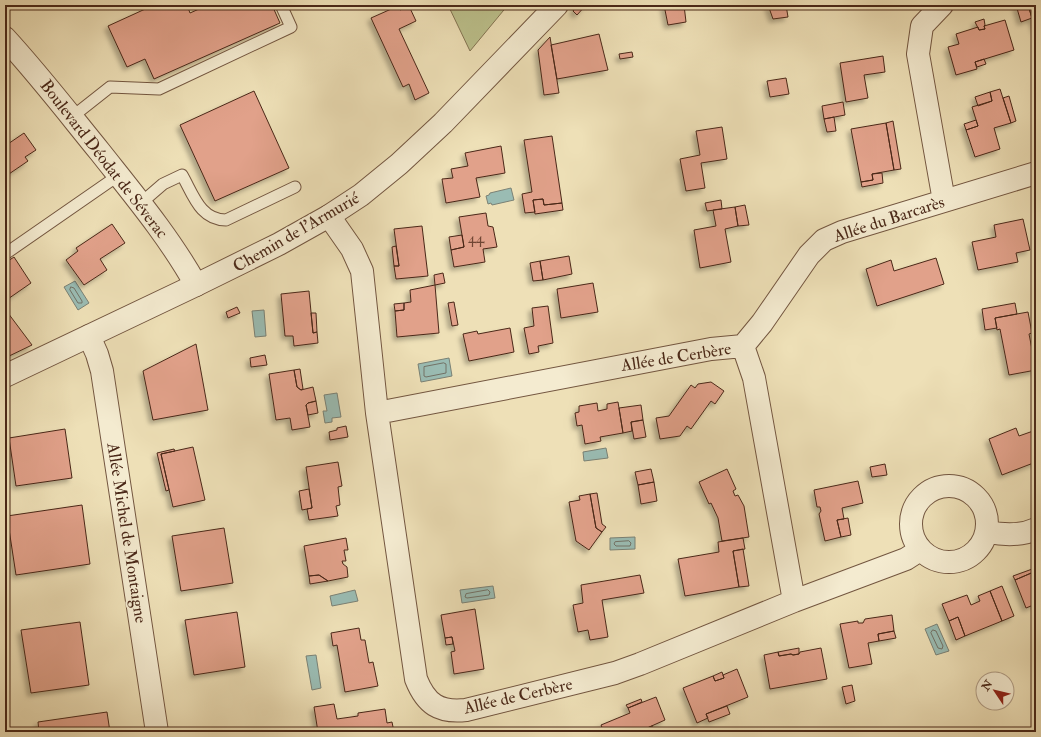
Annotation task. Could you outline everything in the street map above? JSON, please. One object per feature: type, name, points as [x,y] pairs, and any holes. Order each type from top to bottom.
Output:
[{"type":"street","name":"Chemin de l'Armurié","points":[[5,376],[196,286],[279,244],[329,216],[361,195],[399,164],[443,122],[557,5]]},
{"type":"street","points":[[942,5],[922,26],[918,54],[944,201]]},
{"type":"street","name":"Boulevard Déodat de Séverac","points":[[5,38],[37,72],[141,203],[174,250],[196,286]]},
{"type":"street","name":"Allée du Barcarès","points":[[743,346],[762,323],[809,255],[824,240],[842,232],[1036,173]]},
{"type":"street","name":"Allée de Cerbère","points":[[329,216],[352,249],[362,271],[377,413],[416,679],[427,700],[434,705],[444,710],[455,712],[615,673],[794,601],[906,559],[920,550]]},
{"type":"street","name":"Allée Michel de Montaigne","points":[[89,336],[98,354],[102,371],[157,732]]},
{"type":"street","name":"Allée de Cerbère","points":[[377,413],[711,349],[743,346],[754,378],[794,601]]},
{"type":"street","points":[[939,486],[959,486],[976,495],[987,512],[988,532],[982,545],[972,555],[960,562],[945,563],[932,559],[920,550],[911,533],[912,513],[922,496],[939,486]]},
{"type":"street","points":[[988,532],[1012,534],[1028,533],[1036,529]]},
{"type":"lane","points":[[72,117],[110,87],[159,89],[291,27],[281,5]]},
{"type":"lane","points":[[5,254],[119,175]]},
{"type":"lane","points":[[141,203],[163,184],[182,175],[200,208],[205,214],[211,218],[226,220],[295,187]]},
{"type":"green space","points":[[448,5],[508,5],[470,51]]},
{"type":"water","points":[[511,188],[514,200],[492,205],[491,203],[488,204],[486,196],[490,193]]},
{"type":"water","points":[[75,281],[89,303],[78,310],[64,287]]},
{"type":"water","points":[[264,310],[266,336],[255,337],[252,311]]},
{"type":"water","points":[[449,358],[452,376],[421,382],[418,364]]},
{"type":"water","points":[[337,393],[341,417],[332,418],[332,422],[325,423],[323,411],[327,411],[324,395]]},
{"type":"water","points":[[606,448],[608,458],[584,461],[583,452]]},
{"type":"water","points":[[635,537],[635,549],[610,550],[610,538]]},
{"type":"water","points":[[493,586],[495,598],[462,603],[460,590]]},
{"type":"water","points":[[355,590],[358,601],[332,606],[330,596]]},
{"type":"water","points":[[937,624],[949,651],[936,655],[925,629]]},
{"type":"water","points":[[316,655],[321,688],[312,690],[306,656]]},
{"type":"building","points":[[154,5],[187,5],[190,13],[208,5],[272,5],[280,23],[154,79],[145,59],[127,67],[108,26]]},
{"type":"building","points":[[577,5],[586,5],[577,15],[573,11]]},
{"type":"building","points":[[664,5],[684,5],[686,22],[668,25]]},
{"type":"building","points":[[768,5],[786,5],[788,17],[773,19]]},
{"type":"building","points":[[1016,5],[1028,5],[1032,18],[1021,22]]},
{"type":"building","points":[[1028,5],[1036,5],[1036,31]]},
{"type":"building","points":[[398,6],[400,10],[409,6],[416,21],[399,29],[429,93],[415,100],[409,84],[403,87],[371,18]]},
{"type":"building","points":[[984,19],[985,29],[979,30],[975,22]]},
{"type":"building","points":[[1005,20],[1014,50],[975,62],[977,69],[956,75],[948,47],[959,44],[956,34],[978,27],[979,30],[985,29],[984,26]]},
{"type":"building","points":[[599,34],[608,70],[557,79],[551,45]]},
{"type":"building","points":[[550,37],[559,93],[544,95],[538,50]]},
{"type":"building","points":[[632,52],[633,57],[620,59],[619,54]]},
{"type":"building","points":[[883,56],[885,72],[864,75],[868,98],[846,102],[840,63]]},
{"type":"building","points":[[984,59],[986,64],[977,67],[975,62]]},
{"type":"building","points":[[786,78],[789,94],[770,97],[767,81]]},
{"type":"building","points":[[1000,89],[1011,123],[994,128],[1000,149],[975,157],[966,130],[978,126],[972,107],[992,101],[990,92]]},
{"type":"building","points":[[254,91],[289,168],[215,201],[180,125]]},
{"type":"building","points":[[990,92],[992,101],[978,106],[975,97]]},
{"type":"building","points":[[1009,96],[1016,121],[1011,123],[1003,98]]},
{"type":"building","points":[[843,102],[845,115],[824,119],[822,106]]},
{"type":"building","points":[[834,117],[836,131],[827,132],[824,119]]},
{"type":"building","points":[[976,120],[978,126],[966,130],[964,124]]},
{"type":"building","points":[[893,121],[901,169],[894,170],[886,123]]},
{"type":"building","points":[[886,123],[894,170],[872,174],[873,180],[861,182],[851,129]]},
{"type":"building","points":[[722,127],[727,159],[701,163],[705,188],[686,191],[680,159],[700,155],[696,131]]},
{"type":"building","points":[[24,133],[36,150],[25,157],[28,161],[6,176],[5,146]]},
{"type":"building","points":[[552,136],[562,203],[544,205],[543,199],[533,200],[535,212],[525,213],[522,194],[532,192],[524,140]]},
{"type":"building","points":[[501,146],[505,173],[476,178],[480,197],[446,203],[442,179],[453,178],[451,169],[468,166],[465,153]]},
{"type":"building","points":[[882,173],[883,183],[862,187],[861,182],[873,180],[872,174]]},
{"type":"building","points":[[543,199],[544,205],[562,203],[563,210],[535,214],[533,200]]},
{"type":"building","points":[[721,200],[722,209],[707,211],[705,203]]},
{"type":"building","points":[[745,205],[749,225],[738,226],[735,207]]},
{"type":"building","points":[[735,207],[738,226],[725,229],[731,262],[700,268],[694,230],[716,226],[713,210]]},
{"type":"building","points":[[486,213],[488,226],[493,227],[497,247],[483,249],[485,262],[454,267],[451,250],[464,247],[459,217]]},
{"type":"building","points":[[1023,219],[1030,250],[1016,253],[1018,262],[978,270],[972,242],[996,237],[994,225]]},
{"type":"building","points":[[112,224],[125,243],[100,259],[107,270],[84,285],[66,260],[78,251],[76,248]]},
{"type":"building","points":[[422,226],[428,276],[396,279],[394,266],[399,266],[394,229]]},
{"type":"building","points":[[462,235],[464,247],[451,250],[449,237]]},
{"type":"building","points":[[396,246],[399,266],[394,266],[392,247]]},
{"type":"building","points":[[569,256],[572,274],[543,280],[540,261]]},
{"type":"building","points":[[14,257],[31,283],[5,301],[5,263]]},
{"type":"building","points":[[936,258],[944,284],[877,306],[866,269],[891,260],[894,271]]},
{"type":"building","points":[[540,261],[543,280],[533,281],[530,263]]},
{"type":"building","points":[[443,273],[445,283],[435,285],[434,275]]},
{"type":"building","points":[[593,283],[598,312],[561,318],[557,289]]},
{"type":"building","points":[[435,285],[439,333],[397,337],[395,311],[404,310],[404,303],[411,302],[410,290]]},
{"type":"building","points":[[309,291],[313,333],[317,332],[318,343],[294,346],[293,336],[285,336],[281,294]]},
{"type":"building","points":[[454,302],[458,325],[452,326],[448,303]]},
{"type":"building","points":[[404,303],[404,310],[395,311],[394,304]]},
{"type":"building","points":[[1015,303],[1017,314],[995,318],[997,328],[985,330],[982,309]]},
{"type":"building","points":[[548,306],[553,343],[538,346],[539,352],[529,354],[524,328],[534,326],[532,308]]},
{"type":"building","points":[[237,307],[240,313],[228,318],[226,312]]},
{"type":"building","points":[[5,309],[32,345],[5,358]]},
{"type":"building","points":[[1028,312],[1032,333],[1029,334],[1036,370],[1009,375],[1000,329],[997,330],[995,318]]},
{"type":"building","points":[[311,313],[316,313],[317,332],[313,333]]},
{"type":"building","points":[[510,328],[514,352],[469,361],[463,334],[477,331],[478,334]]},
{"type":"building","points":[[196,344],[208,410],[153,420],[143,371]]},
{"type":"building","points":[[265,355],[267,365],[251,367],[250,358]]},
{"type":"building","points":[[300,369],[303,389],[301,390],[297,387],[294,370]]},
{"type":"building","points":[[294,370],[297,387],[301,390],[313,387],[316,401],[306,405],[310,427],[292,430],[290,418],[276,420],[269,374]]},
{"type":"building","points":[[711,382],[724,391],[715,404],[711,401],[691,429],[687,426],[680,436],[660,439],[656,418],[669,416],[691,385],[695,388],[698,384]]},
{"type":"building","points":[[316,401],[318,413],[308,415],[306,405]]},
{"type":"building","points":[[618,402],[623,433],[600,437],[601,441],[585,444],[582,425],[577,426],[575,413],[579,412],[579,406],[597,403],[598,411],[607,409],[607,404]]},
{"type":"building","points":[[641,405],[643,420],[631,422],[632,431],[623,433],[619,408]]},
{"type":"building","points":[[643,420],[646,437],[634,439],[631,422]]},
{"type":"building","points":[[346,426],[348,437],[330,440],[329,432]]},
{"type":"building","points":[[1016,428],[1019,436],[1036,430],[1036,462],[1002,475],[989,439]]},
{"type":"building","points":[[65,429],[72,478],[16,486],[9,438]]},
{"type":"building","points":[[193,447],[205,500],[173,507],[161,454]]},
{"type":"building","points":[[174,449],[175,451],[161,454],[169,490],[166,491],[157,453]]},
{"type":"building","points":[[338,462],[342,486],[338,487],[340,505],[336,506],[338,516],[309,520],[307,509],[312,508],[306,467]]},
{"type":"building","points":[[885,464],[887,475],[872,477],[870,467]]},
{"type":"building","points":[[651,469],[654,482],[638,485],[635,472]]},
{"type":"building","points":[[727,469],[736,489],[733,491],[735,496],[738,495],[744,506],[749,537],[722,541],[718,518],[711,503],[709,504],[699,482]]},
{"type":"building","points":[[858,481],[863,503],[842,508],[844,519],[837,520],[841,537],[825,541],[819,514],[821,511],[820,507],[817,507],[814,490]]},
{"type":"building","points":[[654,482],[657,501],[641,504],[638,485]]},
{"type":"building","points":[[309,489],[312,508],[302,510],[299,491]]},
{"type":"building","points":[[597,493],[602,524],[606,527],[602,532],[596,528],[590,494]]},
{"type":"building","points":[[590,494],[596,528],[602,532],[589,550],[576,541],[569,502],[580,500],[579,496]]},
{"type":"building","points":[[82,505],[90,564],[16,575],[7,516]]},
{"type":"building","points":[[848,518],[851,535],[841,537],[837,520]]},
{"type":"building","points":[[224,528],[233,583],[181,591],[172,536]]},
{"type":"building","points":[[346,538],[348,550],[344,550],[346,561],[342,561],[347,567],[348,577],[328,581],[319,575],[309,576],[304,546]]},
{"type":"building","points":[[743,538],[745,549],[733,551],[739,587],[685,596],[678,559],[719,552],[718,542]]},
{"type":"building","points":[[743,549],[749,586],[739,587],[733,551]]},
{"type":"building","points":[[1035,568],[1036,571],[1015,580],[1013,576]]},
{"type":"building","points":[[1036,571],[1036,604],[1026,608],[1015,580]]},
{"type":"building","points":[[319,575],[328,581],[310,584],[309,576]]},
{"type":"building","points":[[640,575],[644,593],[602,600],[608,637],[590,640],[588,630],[578,632],[573,605],[583,603],[581,585]]},
{"type":"building","points":[[1002,586],[1014,616],[1002,621],[990,591]]},
{"type":"building","points":[[990,591],[1002,621],[965,636],[958,617],[949,621],[942,604],[967,595],[971,605],[980,601],[978,596]]},
{"type":"building","points":[[475,609],[484,669],[454,674],[451,652],[455,651],[452,637],[445,638],[441,615]]},
{"type":"building","points":[[237,612],[245,667],[194,675],[185,620]]},
{"type":"building","points":[[892,615],[894,631],[878,634],[879,641],[868,643],[872,664],[849,668],[840,624],[858,621],[858,623],[863,623],[865,619]]},
{"type":"building","points":[[958,617],[965,636],[956,640],[949,621]]},
{"type":"building","points":[[80,622],[89,685],[31,693],[21,630]]},
{"type":"building","points":[[359,628],[361,640],[365,640],[369,663],[373,662],[378,686],[345,692],[337,645],[333,646],[331,633]]},
{"type":"building","points":[[894,631],[896,638],[879,641],[878,634]]},
{"type":"building","points":[[452,637],[453,644],[446,645],[445,638]]},
{"type":"building","points":[[799,648],[799,654],[779,656],[778,652]]},
{"type":"building","points":[[821,648],[827,679],[770,689],[764,655],[778,652],[779,656],[793,655],[799,654],[800,652]]},
{"type":"building","points":[[737,669],[748,697],[706,714],[708,718],[697,723],[683,688],[713,676],[715,681],[724,678],[723,675]]},
{"type":"building","points":[[722,672],[724,678],[715,681],[713,676]]},
{"type":"building","points":[[852,685],[855,701],[846,704],[842,687]]},
{"type":"building","points":[[656,697],[665,720],[638,732],[604,732],[601,725],[630,713],[628,708]]},
{"type":"building","points":[[641,699],[642,702],[628,708],[626,705]]},
{"type":"building","points":[[334,704],[337,719],[358,716],[358,713],[385,709],[387,723],[392,722],[394,732],[361,732],[361,728],[335,732],[318,732],[314,707]]},
{"type":"building","points":[[727,706],[730,714],[709,722],[706,714]]},
{"type":"building","points":[[107,712],[110,732],[39,732],[38,722]]},
{"type":"building","points":[[652,726],[654,732],[638,732]]}]
